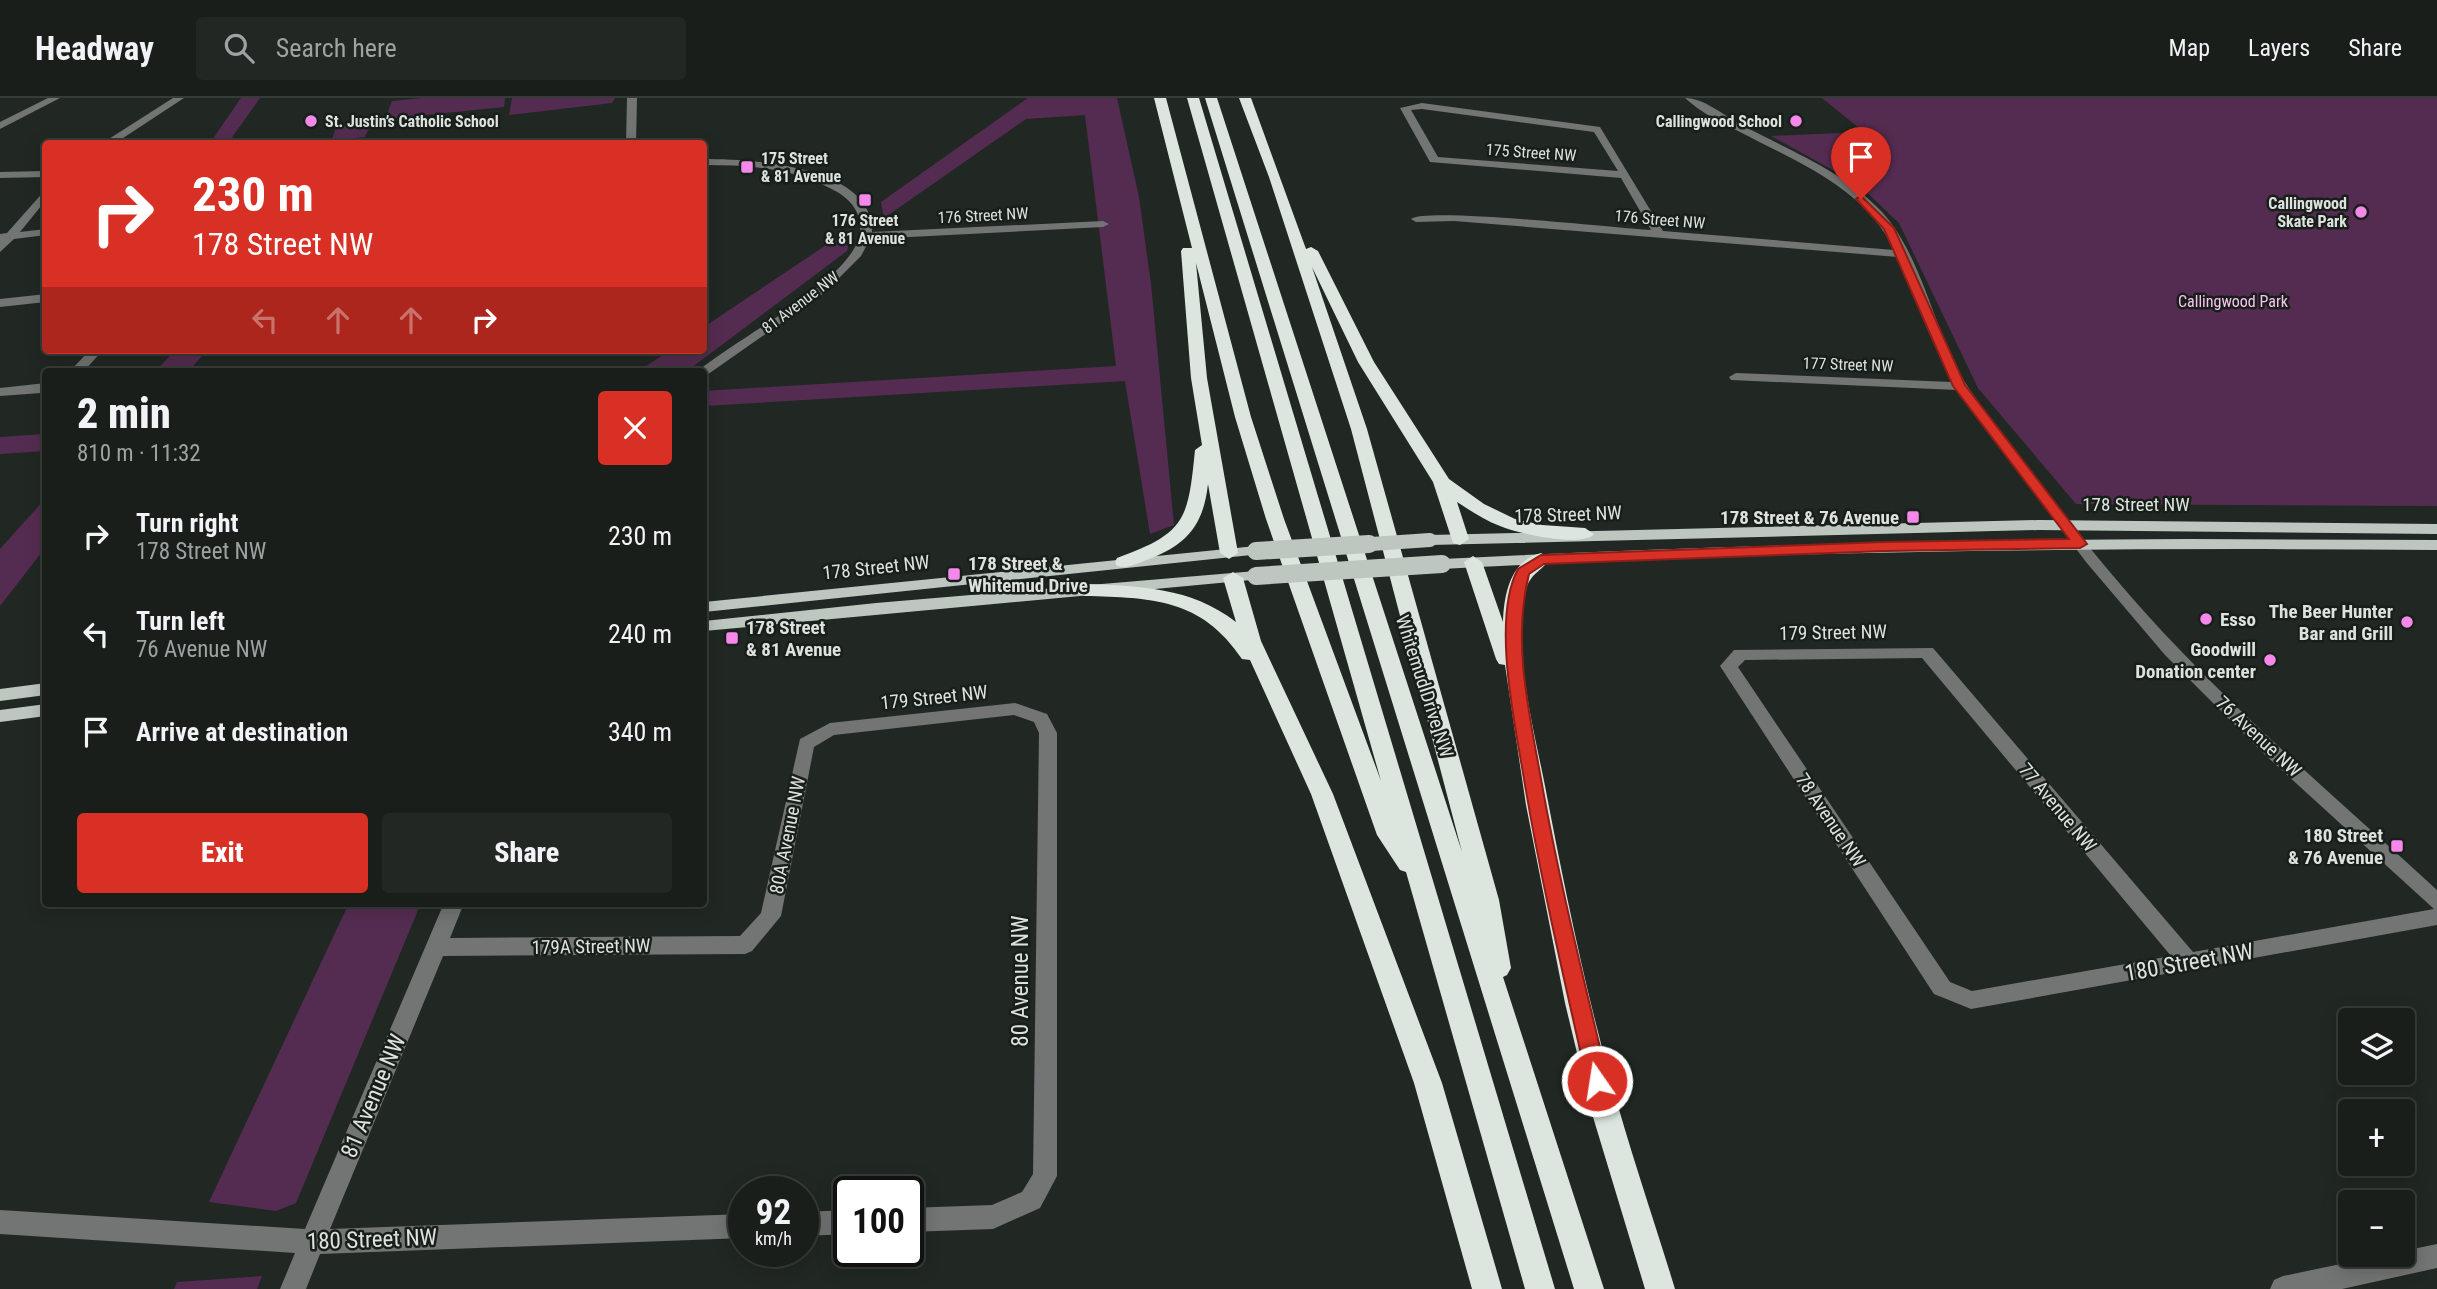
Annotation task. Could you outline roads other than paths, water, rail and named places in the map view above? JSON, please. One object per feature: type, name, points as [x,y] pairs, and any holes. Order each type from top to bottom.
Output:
[{"type":"highway","points":[[1160,98],[1243,417],[1275,519],[1389,835],[1421,883]]},
{"type":"highway","points":[[1193,98],[1540,1289]]},
{"type":"highway","name":"Whitemud Drive NW","points":[[1211,98],[1589,1289]]},
{"type":"highway","points":[[1245,98],[1275,177],[1359,429],[1487,901],[1510,1043]]},
{"type":"highway","points":[[1178,166],[1206,420],[1229,553]]},
{"type":"highway","points":[[1275,177],[1366,362],[1443,482],[1460,539]]},
{"type":"highway","points":[[1124,562],[1175,541],[1190,523],[1198,504],[1206,420]]},
{"type":"highway","points":[[1443,482],[1475,508],[1509,524],[1540,532],[1585,534]]},
{"type":"highway","points":[[1541,559],[1523,572],[1514,604],[1513,634],[1521,715],[1549,874],[1597,1081],[1660,1289]]},
{"type":"highway","points":[[1473,562],[1501,638],[1521,715]]},
{"type":"highway","points":[[1233,578],[1251,641],[1322,794],[1428,1083],[1487,1289]]},
{"type":"highway","points":[[1084,590],[1143,592],[1183,598],[1227,625],[1269,682]]},
{"type":"main road","name":"178 Street NW","points":[[707,607],[1124,562],[1430,540],[1585,534],[2066,526],[2437,528]]},
{"type":"main road","points":[[1460,539],[1473,562]]},
{"type":"main road","name":"178 Street NW","points":[[707,626],[1084,590],[1473,562],[1871,547],[2080,544],[2437,545]]},
{"type":"main road","points":[[1229,553],[1233,578]]},
{"type":"main road","points":[[0,695],[42,690]]},
{"type":"main road","points":[[0,716],[42,711]]},
{"type":"street","points":[[0,126],[55,98]]},
{"type":"street","points":[[112,140],[179,98]]},
{"type":"street","points":[[631,140],[632,98]]},
{"type":"street","name":"76 Avenue NW","points":[[1690,98],[1710,112],[1821,172],[1854,194],[1882,219],[1902,254],[1959,386],[2122,597],[2189,669],[2437,902]]},
{"type":"street","name":"175 Street NW","points":[[1406,107],[1422,107],[1597,129],[1625,175],[1434,160],[1405,110],[1406,107]]},
{"type":"street","points":[[707,162],[737,162],[792,168],[831,183],[857,201],[866,219],[866,236]]},
{"type":"street","points":[[0,175],[42,174]]},
{"type":"street","points":[[1625,175],[1659,235]]},
{"type":"street","points":[[0,249],[5,237],[42,196]]},
{"type":"street","name":"176 Street NW","points":[[1416,219],[1454,218],[1902,254]]},
{"type":"street","name":"176 Street NW","points":[[866,236],[1102,224]]},
{"type":"street","points":[[5,237],[42,232]]},
{"type":"street","name":"81 Avenue NW","points":[[707,371],[844,269],[866,236]]},
{"type":"street","points":[[0,303],[42,298]]},
{"type":"street","points":[[80,368],[93,354]]},
{"type":"street","name":"177 Street NW","points":[[1736,377],[1959,386]]},
{"type":"street","points":[[0,392],[41,388]]},
{"type":"street","name":"179 Street NW","points":[[1740,654],[1927,652]]},
{"type":"street","name":"77 Avenue NW","points":[[1927,652],[2189,962]]},
{"type":"street","name":"78 Avenue NW","points":[[1740,654],[1729,666],[1942,988]]},
{"type":"street","name":"179 Street NW","points":[[830,729],[1015,709],[1041,718]]},
{"type":"street","name":"80 Avenue NW","points":[[924,1219],[993,1217],[1031,1200],[1045,1176],[1048,733],[1041,718]]},
{"type":"street","name":"80A Avenue NW","points":[[745,945],[771,916],[806,744],[830,729]]},
{"type":"street","name":"81 Avenue NW","points":[[293,1289],[452,907]]},
{"type":"street","name":"180 Street NW","points":[[1942,988],[1971,1000],[2437,917]]},
{"type":"street","name":"179A Street NW","points":[[436,947],[745,945]]},
{"type":"street","name":"180 Street NW","points":[[0,1222],[312,1242],[728,1227]]},
{"type":"street","points":[[2284,1289],[2437,1256]]},
{"type":"place","name":"St. Justin’s Catholic School","points":[[311,121]]},
{"type":"place","name":"Callingwood School","points":[[1796,121]]},
{"type":"place","name":"175 Street & 81 Avenue","points":[[747,167]]},
{"type":"place","name":"176 Street & 81 Avenue","points":[[865,200]]},
{"type":"place","name":"Callingwood Skate Park","points":[[2361,212]]},
{"type":"place","name":"178 Street & 76 Avenue","points":[[1913,517]]},
{"type":"place","name":"178 Street & Whitemud Drive","points":[[954,574]]},
{"type":"place","name":"Esso","points":[[2206,619]]},
{"type":"place","name":"The Beer Hunter Bar and Grill","points":[[2407,622]]},
{"type":"place","name":"178 Street & 81 Avenue","points":[[732,638]]},
{"type":"place","name":"Goodwill Donation center","points":[[2270,660]]},
{"type":"place","name":"180 Street & 76 Avenue","points":[[2397,846]]},
{"type":"park label","name":"Callingwood Park","points":[[2233,301]]}]
